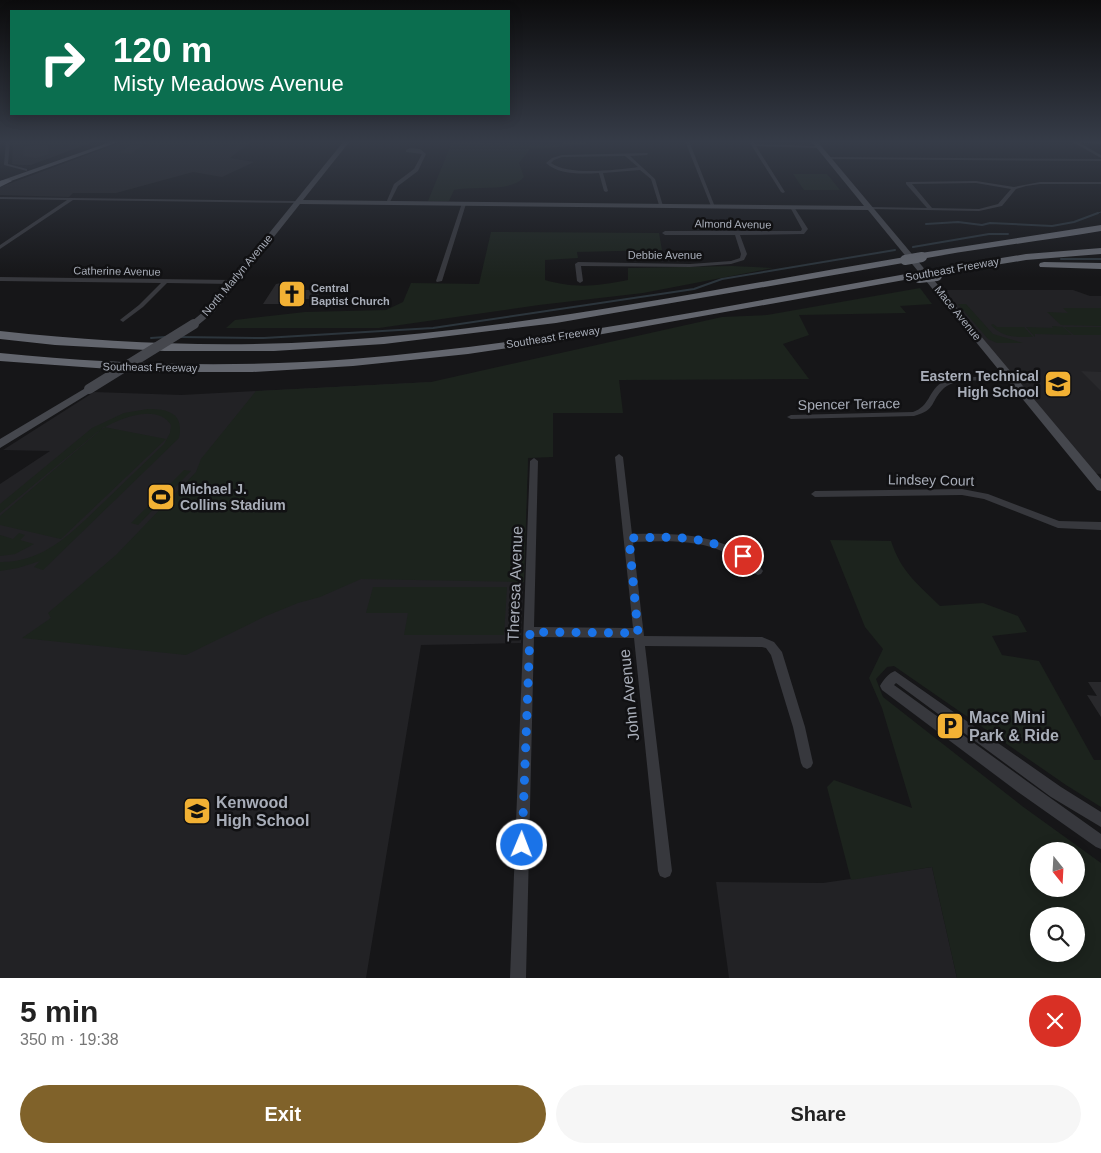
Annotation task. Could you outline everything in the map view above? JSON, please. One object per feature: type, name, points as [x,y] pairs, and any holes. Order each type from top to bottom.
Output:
[{"type":"highway","points":[[921,257],[969,247],[1101,228]]},
{"type":"highway","name":"Southeast Freeway","points":[[0,335],[66,342],[149,347],[279,347],[438,335],[557,319],[921,257],[1005,245],[1101,238]]},
{"type":"highway","name":"Southeast Freeway","points":[[0,357],[120,367],[271,367],[420,356],[534,341],[848,287],[936,274],[1026,257],[1101,251]]},
{"type":"highway","points":[[936,274],[1030,265],[1101,266]]},
{"type":"highway","points":[[0,330],[68,340],[149,347]]},
{"type":"highway","points":[[0,362],[120,367]]},
{"type":"street","name":"North Marlyn Avenue","points":[[0,444],[194,324],[212,309],[310,187]]},
{"type":"street","points":[[388,202],[395,187]]},
{"type":"street","points":[[605,187],[606,191]]},
{"type":"street","points":[[655,187],[661,205]]},
{"type":"street","points":[[705,187],[713,206]]},
{"type":"street","points":[[780,187],[783,192]]},
{"type":"street","name":"Mace Avenue","points":[[852,187],[1101,487]]},
{"type":"street","points":[[911,187],[930,208]]},
{"type":"street","points":[[1006,187],[1021,187]]},
{"type":"street","points":[[0,198],[973,210],[991,208],[1003,203],[1014,188]]},
{"type":"street","points":[[0,247],[71,200]]},
{"type":"street","points":[[439,281],[464,204]]},
{"type":"street","name":"Almond Avenue","points":[[664,233],[802,233],[805,229],[792,207]]},
{"type":"street","name":"Debbie Avenue","points":[[580,281],[578,264],[692,265],[736,262],[742,259],[744,254],[737,234]]},
{"type":"street","name":"Catherine Avenue","points":[[0,279],[233,282]]},
{"type":"street","points":[[124,320],[165,282]]},
{"type":"street","name":"Spencer Terrace","points":[[791,417],[914,414],[928,408],[939,390],[950,382],[960,380],[1012,380]]},
{"type":"street","name":"John Avenue","points":[[619,457],[665,871]]},
{"type":"street","name":"Theresa Avenue","points":[[518,978],[534,461]]},
{"type":"street","name":"Lindsey Court","points":[[815,494],[962,492],[985,496],[1058,524],[1101,526]]},
{"type":"street","points":[[629,538],[689,538],[708,541],[743,556],[758,571]]},
{"type":"street","points":[[530,632],[762,642],[770,644],[776,652],[807,763]]},
{"type":"street","points":[[1101,820],[1056,792],[895,676],[886,686],[1022,787],[1101,842]]},
{"type":"shaded area","points":[[0,187],[139,187],[116,193],[73,193],[69,197],[0,195]]},
{"type":"shaded area","points":[[434,187],[503,187],[454,190],[449,201],[428,201]]},
{"type":"shaded area","points":[[802,187],[837,187],[840,190],[804,190]]},
{"type":"shaded area","points":[[491,232],[659,233],[662,250],[577,252],[578,258],[545,260],[545,280],[567,285],[596,285],[628,280],[628,268],[732,266],[773,268],[643,293],[539,305],[379,328],[226,328],[235,320],[305,312],[386,310],[403,302],[411,283],[479,284]]},
{"type":"shaded area","points":[[920,288],[932,304],[900,306],[906,313],[799,315],[809,335],[783,344],[809,379],[619,380],[623,413],[553,413],[553,457],[528,458],[524,582],[361,579],[320,597],[298,603],[266,616],[186,655],[22,638],[51,618],[48,613],[116,555],[196,472],[201,459],[256,391],[431,382],[722,317],[767,315]]},
{"type":"shaded area","name":"Eastern Technical High School","points":[[939,290],[1073,290],[1090,296],[1101,296],[1101,474],[1090,473]]},
{"type":"shaded area","points":[[958,304],[966,304],[993,334],[1023,343],[997,343],[988,339]]},
{"type":"shaded area","points":[[1063,308],[1101,308],[1101,326],[1061,325],[1047,312],[1068,313]]},
{"type":"shaded area","points":[[993,324],[997,327],[1024,327],[1033,337],[1005,335],[991,325]]},
{"type":"shaded area","points":[[1052,326],[1063,327],[1072,335],[1035,334],[1035,337],[1026,327],[1053,328]]},
{"type":"shaded area","points":[[1064,327],[1101,327],[1101,335],[1074,335]]},
{"type":"shaded area","name":"Kenwood High School","points":[[431,382],[528,458],[521,643],[421,645],[366,978],[0,978],[0,484],[50,451],[3,450],[94,392],[181,395]]},
{"type":"shaded area","points":[[148,409],[163,410],[174,414],[179,423],[179,438],[43,570],[34,567],[40,561],[0,571],[0,562],[32,557],[71,533],[164,444],[170,433],[171,425],[164,418],[155,414],[122,419],[95,434],[0,513],[0,504],[92,428],[124,413]]},
{"type":"shaded area","points":[[104,427],[166,439],[61,539],[0,525],[0,516]]},
{"type":"shaded area","name":"Michael J. Collins Stadium","points":[[184,470],[191,471],[138,525],[131,523]]},
{"type":"shaded area","points":[[19,533],[25,535],[20,540],[34,544],[15,554],[0,556],[0,535],[13,539]]},
{"type":"shaded area","points":[[830,540],[891,541],[905,569],[917,584],[940,606],[983,603],[1018,616],[1027,632],[992,636],[1002,655],[1039,661],[1094,760],[1101,760],[1101,807],[1066,785],[894,666],[887,667],[876,679],[883,697],[1022,806],[1072,842],[1030,842],[1030,898],[1085,898],[1085,851],[1101,863],[1101,978],[957,978],[932,867],[851,880],[827,787],[834,780],[912,808],[882,708],[869,678],[883,649],[865,627]]},
{"type":"shaded area","points":[[373,587],[507,587],[504,635],[404,635],[408,613],[366,613]]},
{"type":"shaded area","points":[[932,867],[957,978],[729,978],[716,882],[823,883]]},
{"type":"building","name":"Central Baptist Church","points":[[276,284],[292,284],[288,290],[321,290],[316,299],[283,299],[279,304],[263,304]]},
{"type":"building","points":[[1081,371],[1101,372],[1101,391]]},
{"type":"building","points":[[1088,682],[1101,682],[1101,717],[1087,695],[1097,696]]},
{"type":"waterway","points":[[926,224],[958,222],[982,225],[990,223],[1052,226],[1074,222],[1098,213]]},
{"type":"waterway","points":[[913,247],[989,234],[1008,234]]},
{"type":"waterway","points":[[180,337],[264,338],[433,328],[694,289],[722,279],[895,250]]},
{"type":"waterway","points":[[1061,259],[1101,259]]},
{"type":"waterway","points":[[151,338],[165,337]]},
{"type":"place","name":"Central Baptist Church","points":[[292,294]]},
{"type":"place","name":"Eastern Technical High School","points":[[1058,384]]},
{"type":"place","name":"Michael J. Collins Stadium","points":[[161,497]]},
{"type":"place","name":"Mace Mini Park & Ride","points":[[950,726]]},
{"type":"place","name":"Kenwood High School","points":[[197,811]]},
{"type":"route","points":[[522,845],[530,632],[638,633],[629,538],[668,537],[699,539],[718,544],[743,556]]}]
